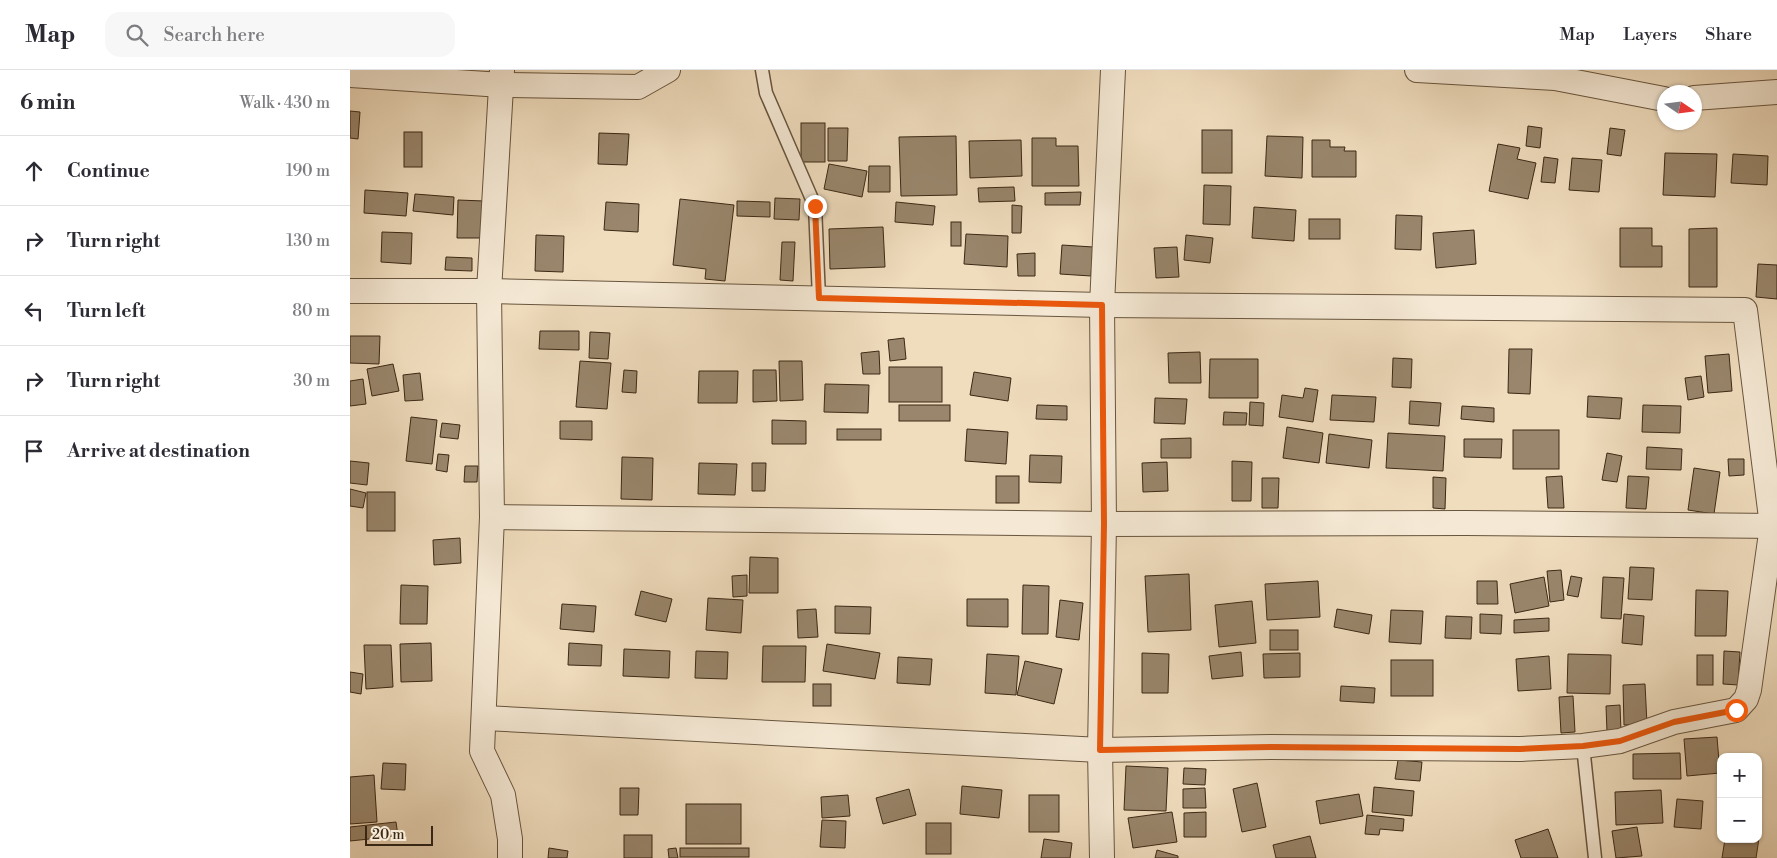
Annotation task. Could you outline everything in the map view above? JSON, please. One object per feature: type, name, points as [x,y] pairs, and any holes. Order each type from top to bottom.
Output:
[{"type":"street","points":[[350,75],[502,78],[638,87],[668,70]]},
{"type":"street","points":[[1102,858],[1100,750],[1104,524],[1102,305],[1113,70]]},
{"type":"street","points":[[1416,70],[1555,78],[1657,98]]},
{"type":"street","points":[[502,78],[489,291],[492,517],[482,752],[503,795],[510,839],[510,858]]},
{"type":"street","points":[[1702,97],[1777,92]]},
{"type":"street","points":[[350,291],[489,291],[1102,305],[1745,310],[1775,526],[1746,699],[1736,710],[1674,722],[1620,741],[1583,746],[1520,749],[1271,747],[1100,750],[484,718]]},
{"type":"street","points":[[492,517],[1104,524],[1466,523],[1775,526]]},
{"type":"lane","points":[[762,70],[766,93],[815,206],[819,298]]},
{"type":"lane","points":[[1583,746],[1595,858]]},
{"type":"building","points":[[350,111],[360,112],[358,139],[350,138]]},
{"type":"building","points":[[801,123],[825,123],[825,162],[801,162]]},
{"type":"building","points":[[1528,126],[1542,128],[1540,148],[1526,146]]},
{"type":"building","points":[[828,128],[848,128],[847,161],[828,161]]},
{"type":"building","points":[[1610,128],[1625,130],[1621,156],[1607,154]]},
{"type":"building","points":[[1202,130],[1232,130],[1232,173],[1202,173]]},
{"type":"building","points":[[404,132],[422,132],[422,167],[404,167]]},
{"type":"building","points":[[599,133],[629,134],[627,165],[598,164]]},
{"type":"building","points":[[956,136],[957,195],[901,196],[899,137]]},
{"type":"building","points":[[1267,136],[1303,137],[1302,178],[1265,176]]},
{"type":"building","points":[[1032,138],[1056,138],[1056,146],[1078,146],[1079,186],[1032,186]]},
{"type":"building","points":[[1021,140],[1022,176],[970,178],[969,141]]},
{"type":"building","points":[[1312,140],[1330,140],[1330,147],[1345,147],[1344,151],[1356,151],[1356,177],[1312,177]]},
{"type":"building","points":[[1498,144],[1520,148],[1517,159],[1536,163],[1528,199],[1489,191]]},
{"type":"building","points":[[1665,153],[1717,154],[1715,197],[1663,195]]},
{"type":"building","points":[[1733,154],[1768,156],[1767,185],[1731,183]]},
{"type":"building","points":[[1544,157],[1558,159],[1555,183],[1541,182]]},
{"type":"building","points":[[1572,158],[1602,160],[1599,192],[1569,190]]},
{"type":"building","points":[[829,164],[867,171],[862,197],[824,189]]},
{"type":"building","points":[[869,166],[890,166],[890,192],[868,192]]},
{"type":"building","points":[[1204,185],[1231,186],[1230,225],[1203,224]]},
{"type":"building","points":[[1014,187],[1015,201],[979,202],[978,188]]},
{"type":"building","points":[[365,190],[408,193],[406,216],[364,213]]},
{"type":"building","points":[[1081,192],[1080,205],[1045,205],[1045,193]]},
{"type":"building","points":[[415,194],[454,197],[453,215],[413,211]]},
{"type":"building","points":[[775,198],[800,199],[799,220],[774,219]]},
{"type":"building","points":[[680,199],[734,205],[725,281],[705,279],[706,269],[673,265]]},
{"type":"building","points":[[458,200],[484,201],[482,238],[457,238]]},
{"type":"building","points":[[737,201],[770,202],[770,217],[737,216]]},
{"type":"building","points":[[606,202],[639,204],[638,232],[604,230]]},
{"type":"building","points":[[896,202],[935,206],[933,225],[895,222]]},
{"type":"building","points":[[1012,205],[1022,206],[1021,233],[1012,233]]},
{"type":"building","points":[[1254,207],[1296,210],[1294,241],[1252,238]]},
{"type":"building","points":[[1396,215],[1422,216],[1421,250],[1395,249]]},
{"type":"building","points":[[1309,219],[1340,219],[1340,239],[1309,239]]},
{"type":"building","points":[[951,222],[961,222],[961,246],[951,246]]},
{"type":"building","points":[[883,227],[885,267],[830,269],[829,229]]},
{"type":"building","points":[[1620,228],[1652,228],[1652,246],[1662,246],[1662,267],[1620,267]]},
{"type":"building","points":[[1717,228],[1717,287],[1689,287],[1689,229]]},
{"type":"building","points":[[1474,230],[1476,264],[1436,268],[1433,233]]},
{"type":"building","points":[[382,232],[412,233],[411,264],[381,262]]},
{"type":"building","points":[[966,234],[1008,236],[1007,267],[964,264]]},
{"type":"building","points":[[536,235],[564,236],[563,272],[535,271]]},
{"type":"building","points":[[1186,235],[1213,238],[1210,263],[1184,260]]},
{"type":"building","points":[[782,242],[795,242],[793,281],[780,280]]},
{"type":"building","points":[[1062,245],[1093,247],[1091,276],[1060,274]]},
{"type":"building","points":[[1177,247],[1179,277],[1156,278],[1154,248]]},
{"type":"building","points":[[1035,253],[1035,276],[1018,276],[1017,254]]},
{"type":"building","points":[[446,257],[472,258],[472,271],[445,270]]},
{"type":"building","points":[[1758,264],[1777,265],[1777,299],[1756,297]]},
{"type":"building","points":[[540,331],[579,331],[579,350],[539,349]]},
{"type":"building","points":[[590,332],[610,333],[608,359],[589,358]]},
{"type":"building","points":[[350,336],[380,336],[379,364],[350,363]]},
{"type":"building","points":[[904,338],[906,359],[890,361],[888,340]]},
{"type":"building","points":[[1509,349],[1532,349],[1530,394],[1508,393]]},
{"type":"building","points":[[879,351],[880,374],[863,374],[861,353]]},
{"type":"building","points":[[1200,352],[1201,383],[1169,383],[1168,353]]},
{"type":"building","points":[[1729,354],[1732,391],[1708,393],[1705,356]]},
{"type":"building","points":[[1393,358],[1412,359],[1411,388],[1392,387]]},
{"type":"building","points":[[1210,359],[1258,359],[1258,398],[1209,398]]},
{"type":"building","points":[[580,361],[611,363],[607,409],[576,407]]},
{"type":"building","points":[[779,361],[802,361],[803,400],[780,401]]},
{"type":"building","points":[[393,364],[399,391],[372,396],[367,369]]},
{"type":"building","points":[[889,367],[942,367],[942,402],[889,402]]},
{"type":"building","points":[[624,370],[637,371],[636,393],[622,392]]},
{"type":"building","points":[[753,370],[776,370],[777,401],[753,402]]},
{"type":"building","points":[[699,371],[738,371],[737,403],[698,403]]},
{"type":"building","points":[[974,372],[1011,378],[1008,401],[970,395]]},
{"type":"building","points":[[420,373],[423,400],[405,401],[403,375]]},
{"type":"building","points":[[1701,376],[1704,397],[1688,400],[1685,378]]},
{"type":"building","points":[[363,379],[366,404],[350,406],[350,381]]},
{"type":"building","points":[[825,384],[869,385],[868,413],[824,412]]},
{"type":"building","points":[[1305,388],[1318,390],[1313,422],[1279,417],[1282,395],[1303,398]]},
{"type":"building","points":[[1332,395],[1376,397],[1374,422],[1330,420]]},
{"type":"building","points":[[1588,396],[1622,398],[1620,419],[1587,417]]},
{"type":"building","points":[[1155,398],[1187,399],[1185,424],[1154,423]]},
{"type":"building","points":[[1410,401],[1441,403],[1439,426],[1409,424]]},
{"type":"building","points":[[1250,402],[1264,403],[1263,426],[1249,425]]},
{"type":"building","points":[[899,405],[950,405],[950,421],[899,421]]},
{"type":"building","points":[[1037,405],[1067,406],[1067,420],[1036,419]]},
{"type":"building","points":[[1643,405],[1681,406],[1680,433],[1642,432]]},
{"type":"building","points":[[1462,406],[1494,408],[1494,422],[1461,419]]},
{"type":"building","points":[[1224,412],[1247,413],[1246,425],[1223,425]]},
{"type":"building","points":[[411,417],[437,420],[432,464],[406,461]]},
{"type":"building","points":[[772,420],[806,421],[806,444],[772,444]]},
{"type":"building","points":[[560,421],[592,421],[592,440],[560,439]]},
{"type":"building","points":[[442,423],[460,425],[458,439],[440,437]]},
{"type":"building","points":[[1287,427],[1323,433],[1319,463],[1283,458]]},
{"type":"building","points":[[837,429],[881,429],[881,440],[837,440]]},
{"type":"building","points":[[967,429],[1008,432],[1006,464],[965,461]]},
{"type":"building","points":[[1513,430],[1559,430],[1559,469],[1513,469]]},
{"type":"building","points":[[1388,433],[1445,436],[1443,471],[1386,468]]},
{"type":"building","points":[[1329,434],[1372,440],[1369,468],[1326,463]]},
{"type":"building","points":[[1191,438],[1191,458],[1161,458],[1161,439]]},
{"type":"building","points":[[1464,439],[1502,439],[1501,458],[1464,457]]},
{"type":"building","points":[[1647,447],[1682,449],[1681,470],[1646,469]]},
{"type":"building","points":[[1607,453],[1622,456],[1617,482],[1602,480]]},
{"type":"building","points":[[438,454],[449,455],[447,472],[436,470]]},
{"type":"building","points":[[1030,455],[1062,456],[1061,483],[1029,482]]},
{"type":"building","points":[[622,457],[653,458],[652,500],[621,499]]},
{"type":"building","points":[[1728,459],[1744,459],[1744,475],[1729,476]]},
{"type":"building","points":[[350,461],[369,463],[367,485],[350,483]]},
{"type":"building","points":[[1232,461],[1252,462],[1251,501],[1232,501]]},
{"type":"building","points":[[1167,462],[1168,491],[1143,492],[1142,463]]},
{"type":"building","points":[[699,463],[737,464],[735,495],[698,494]]},
{"type":"building","points":[[752,463],[766,463],[765,491],[752,491]]},
{"type":"building","points":[[465,466],[478,466],[477,482],[464,482]]},
{"type":"building","points":[[1694,468],[1720,472],[1714,514],[1688,510]]},
{"type":"building","points":[[996,476],[1019,476],[1019,503],[996,503]]},
{"type":"building","points":[[1562,476],[1564,508],[1548,508],[1546,477]]},
{"type":"building","points":[[1628,476],[1649,477],[1646,509],[1626,508]]},
{"type":"building","points":[[1433,477],[1446,478],[1445,509],[1433,508]]},
{"type":"building","points":[[1262,478],[1279,478],[1278,508],[1262,508]]},
{"type":"building","points":[[350,489],[366,493],[363,508],[350,506]]},
{"type":"building","points":[[367,492],[395,492],[395,531],[367,531]]},
{"type":"building","points":[[460,538],[461,563],[434,565],[433,540]]},
{"type":"building","points":[[750,557],[778,558],[778,593],[749,593]]},
{"type":"building","points":[[1630,567],[1654,568],[1652,600],[1628,599]]},
{"type":"building","points":[[1561,570],[1564,600],[1550,602],[1547,571]]},
{"type":"building","points":[[1189,574],[1191,630],[1148,632],[1145,576]]},
{"type":"building","points":[[747,575],[747,596],[733,597],[732,576]]},
{"type":"building","points":[[1571,576],[1582,578],[1578,597],[1567,595]]},
{"type":"building","points":[[1544,577],[1549,606],[1515,613],[1510,584]]},
{"type":"building","points":[[1603,577],[1624,578],[1621,619],[1601,618]]},
{"type":"building","points":[[1318,581],[1320,617],[1267,620],[1265,584]]},
{"type":"building","points":[[1477,581],[1497,581],[1498,604],[1477,604]]},
{"type":"building","points":[[401,585],[428,586],[427,624],[400,624]]},
{"type":"building","points":[[1023,585],[1049,586],[1048,634],[1022,634]]},
{"type":"building","points":[[1696,590],[1728,591],[1726,636],[1695,636]]},
{"type":"building","points":[[641,591],[672,599],[666,622],[635,615]]},
{"type":"building","points":[[708,598],[743,600],[741,633],[706,630]]},
{"type":"building","points":[[967,599],[1008,599],[1008,627],[967,626]]},
{"type":"building","points":[[1060,600],[1083,603],[1079,640],[1056,637]]},
{"type":"building","points":[[1252,601],[1256,643],[1219,647],[1215,605]]},
{"type":"building","points":[[562,604],[596,606],[594,632],[560,629]]},
{"type":"building","points":[[835,606],[871,607],[870,634],[835,633]]},
{"type":"building","points":[[816,609],[818,637],[798,638],[797,610]]},
{"type":"building","points":[[1337,609],[1372,615],[1369,634],[1334,627]]},
{"type":"building","points":[[1391,610],[1423,611],[1421,644],[1389,642]]},
{"type":"building","points":[[1480,614],[1502,615],[1501,634],[1480,633]]},
{"type":"building","points":[[1624,614],[1644,616],[1642,645],[1622,643]]},
{"type":"building","points":[[1446,616],[1472,617],[1471,639],[1445,638]]},
{"type":"building","points":[[1549,618],[1549,631],[1514,633],[1514,620]]},
{"type":"building","points":[[1270,630],[1298,630],[1298,650],[1270,650]]},
{"type":"building","points":[[431,643],[432,681],[401,682],[400,644]]},
{"type":"building","points":[[569,643],[602,645],[601,666],[568,665]]},
{"type":"building","points":[[827,644],[880,653],[875,679],[823,671]]},
{"type":"building","points":[[364,645],[391,645],[393,687],[366,689]]},
{"type":"building","points":[[763,646],[806,646],[805,682],[762,682]]},
{"type":"building","points":[[624,649],[670,651],[669,678],[623,676]]},
{"type":"building","points":[[696,651],[728,652],[727,679],[695,678]]},
{"type":"building","points":[[1724,651],[1740,652],[1738,685],[1723,684]]},
{"type":"building","points":[[1241,652],[1243,676],[1212,679],[1209,656]]},
{"type":"building","points":[[1142,653],[1169,654],[1168,693],[1142,693]]},
{"type":"building","points":[[1300,653],[1300,677],[1264,678],[1263,654]]},
{"type":"building","points":[[987,654],[1019,656],[1016,695],[985,693]]},
{"type":"building","points":[[1568,654],[1611,655],[1610,694],[1567,693]]},
{"type":"building","points":[[1697,655],[1713,655],[1713,685],[1697,685]]},
{"type":"building","points":[[1549,656],[1551,689],[1518,691],[1516,659]]},
{"type":"building","points":[[898,657],[932,659],[930,685],[897,683]]},
{"type":"building","points":[[1391,660],[1433,660],[1433,696],[1391,696]]},
{"type":"building","points":[[1025,661],[1062,669],[1054,704],[1017,695]]},
{"type":"building","points":[[350,672],[363,674],[361,694],[350,692]]},
{"type":"building","points":[[813,684],[831,684],[831,706],[813,706]]},
{"type":"building","points":[[1645,684],[1647,724],[1624,725],[1623,685]]},
{"type":"building","points":[[1341,686],[1375,688],[1374,703],[1340,701]]},
{"type":"building","points":[[1573,696],[1575,732],[1561,733],[1559,697]]},
{"type":"building","points":[[1620,705],[1621,732],[1607,732],[1606,706]]},
{"type":"building","points":[[1717,737],[1717,773],[1687,776],[1684,739]]},
{"type":"building","points":[[1680,753],[1681,779],[1633,779],[1633,754]]},
{"type":"building","points":[[1398,760],[1422,762],[1420,781],[1395,779]]},
{"type":"building","points":[[383,763],[406,764],[405,790],[381,789]]},
{"type":"building","points":[[1126,766],[1168,768],[1166,811],[1124,810]]},
{"type":"building","points":[[1184,768],[1206,769],[1205,785],[1183,784]]},
{"type":"building","points":[[374,775],[377,822],[350,824],[350,777]]},
{"type":"building","points":[[1257,783],[1266,827],[1242,832],[1233,789]]},
{"type":"building","points":[[962,786],[1002,790],[999,818],[960,814]]},
{"type":"building","points":[[1374,787],[1414,791],[1412,816],[1372,812]]},
{"type":"building","points":[[620,788],[639,788],[638,815],[620,815]]},
{"type":"building","points":[[1205,788],[1206,808],[1183,808],[1183,789]]},
{"type":"building","points":[[909,789],[916,815],[883,824],[876,798]]},
{"type":"building","points":[[1661,790],[1663,823],[1616,825],[1615,792]]},
{"type":"building","points":[[1359,794],[1363,816],[1320,824],[1316,801]]},
{"type":"building","points":[[848,795],[850,816],[822,818],[821,797]]},
{"type":"building","points":[[1029,795],[1059,795],[1059,832],[1029,832]]},
{"type":"building","points":[[1677,799],[1703,801],[1701,829],[1674,827]]},
{"type":"building","points":[[686,804],[741,804],[741,844],[686,844]]},
{"type":"building","points":[[1172,812],[1177,842],[1133,848],[1128,818]]},
{"type":"building","points":[[1206,812],[1206,837],[1184,837],[1184,813]]},
{"type":"building","points":[[1367,815],[1404,819],[1403,831],[1380,829],[1379,835],[1365,834]]},
{"type":"building","points":[[822,820],[846,821],[845,848],[820,847]]},
{"type":"building","points":[[396,822],[398,836],[350,841],[350,827]]},
{"type":"building","points":[[926,823],[951,823],[951,854],[926,854]]},
{"type":"building","points":[[1637,827],[1642,856],[1616,858],[1612,831]]},
{"type":"building","points":[[1548,829],[1558,858],[1521,858],[1515,840]]},
{"type":"building","points":[[624,835],[652,835],[652,858],[624,858]]},
{"type":"building","points":[[1310,836],[1316,858],[1276,858],[1273,845]]},
{"type":"building","points":[[1044,839],[1072,843],[1070,858],[1041,858]]},
{"type":"building","points":[[1724,843],[1758,843],[1756,858],[1722,858]]},
{"type":"building","points":[[549,848],[568,851],[567,858],[548,858]]},
{"type":"building","points":[[676,848],[678,858],[669,858],[668,849]]},
{"type":"building","points":[[680,848],[749,848],[749,857],[680,857]]},
{"type":"building","points":[[1157,850],[1178,856],[1178,858],[1155,858]]},
{"type":"route","points":[[815,206],[819,298],[1102,305],[1104,524],[1100,750],[1271,747],[1520,749],[1583,746],[1620,741],[1674,722],[1736,710]]}]
